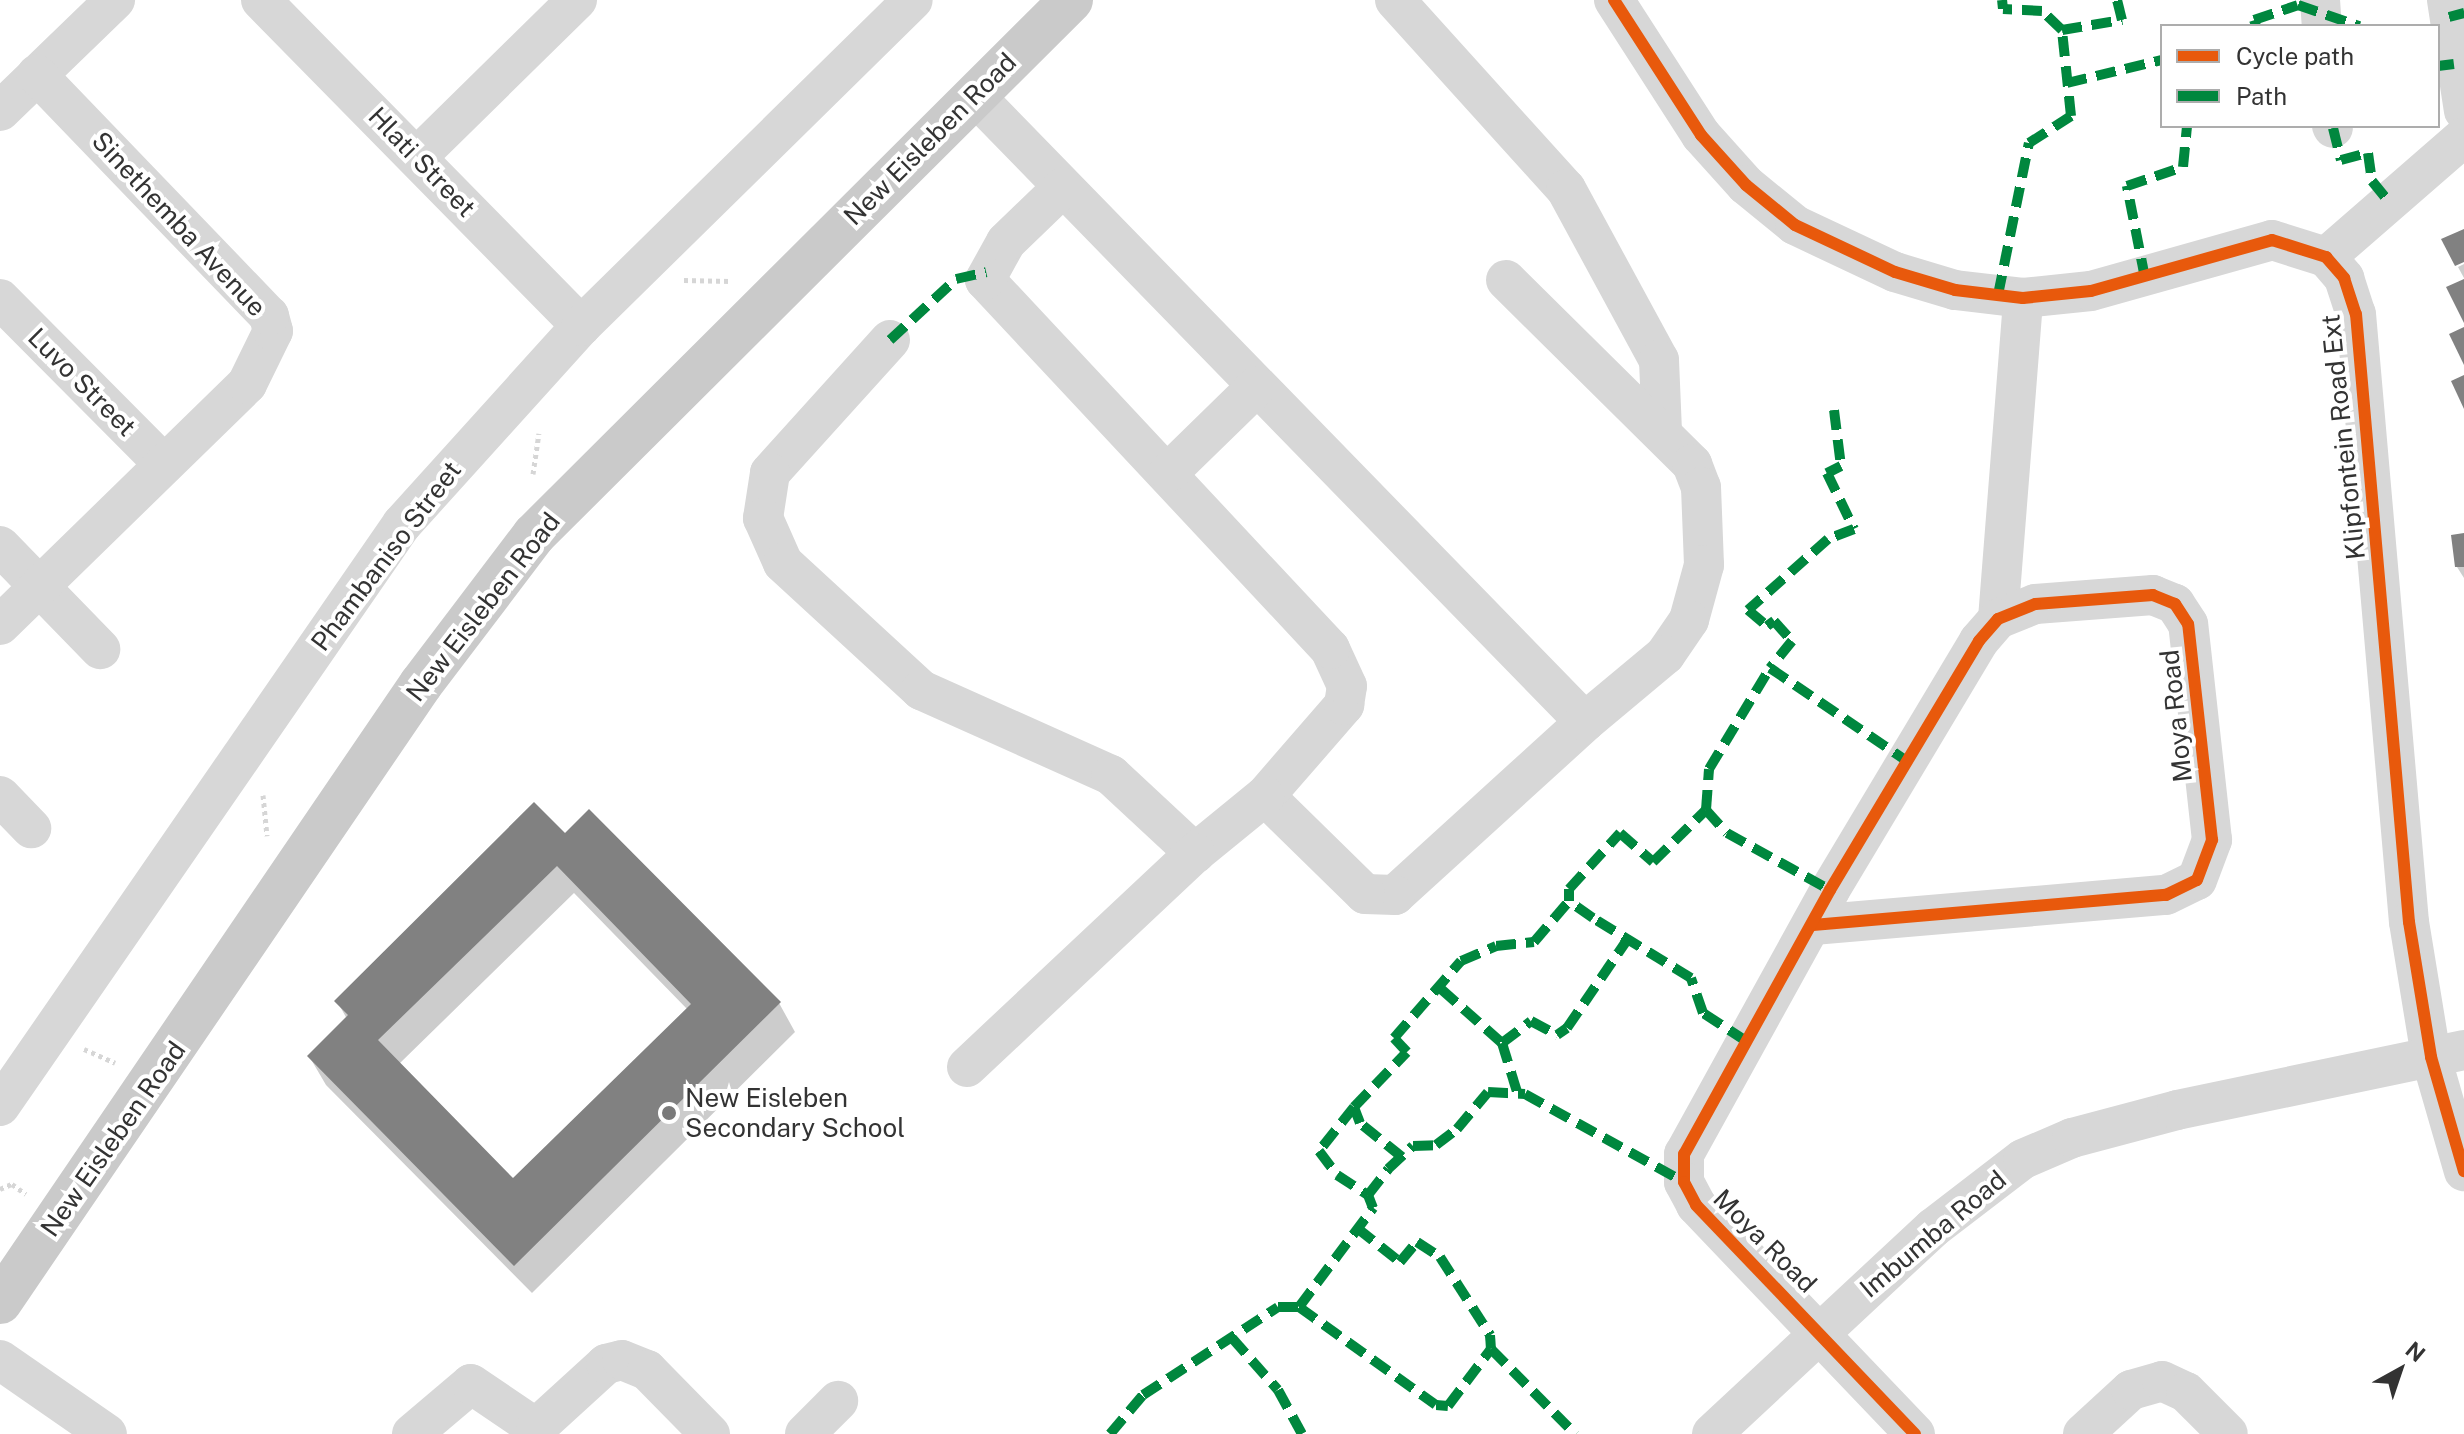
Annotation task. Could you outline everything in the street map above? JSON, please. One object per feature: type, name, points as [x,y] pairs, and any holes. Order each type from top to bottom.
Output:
[{"type":"main road","name":"New Eisleben Road","points":[[0,1302],[421,684],[534,535],[1071,0]]},
{"type":"street","points":[[0,111],[115,0]]},
{"type":"street","name":"Hlati Street","points":[[261,0],[418,156],[581,326]]},
{"type":"street","points":[[418,156],[577,0]]},
{"type":"street","name":"Phambaniso Street","points":[[0,1106],[13,1058],[402,524],[581,326],[913,0]]},
{"type":"street","points":[[1395,0],[1566,189],[1659,360],[1662,433]]},
{"type":"street","points":[[1614,0],[1701,135],[1795,225],[1895,272],[1955,290],[2023,298],[2091,291],[2272,240],[2326,257],[2464,137]]},
{"type":"street","points":[[2320,0],[2322,24]]},
{"type":"street","points":[[2447,0],[2464,111]]},
{"type":"street","name":"Sinethemba Avenue","points":[[0,625],[255,373],[271,345],[269,316],[37,75]]},
{"type":"street","points":[[974,95],[1585,722]]},
{"type":"street","points":[[967,1067],[1195,853],[1265,796],[1329,729],[1344,705],[1343,671],[1169,472],[985,280],[1006,242],[1062,188]]},
{"type":"street","name":"Klipfontein Road Ext","points":[[2326,257],[2344,278],[2356,314],[2409,922],[2447,1054],[2464,1171]]},
{"type":"street","points":[[1265,796],[1365,894],[1379,900],[1417,881],[1585,722],[1665,655],[1700,590],[1701,487],[1692,464],[1506,280]]},
{"type":"street","points":[[1998,619],[2023,298]]},
{"type":"street","name":"Luvo Street","points":[[0,299],[164,464]]},
{"type":"street","points":[[890,340],[770,473],[763,518],[783,563],[921,690],[1111,775],[1195,853]]},
{"type":"street","points":[[1169,472],[1257,386]]},
{"type":"street","points":[[0,546],[100,649]]},
{"type":"street","name":"Moya Road","points":[[1813,925],[2166,895],[2197,880],[2212,840],[2188,624],[2175,604],[2153,595],[2035,604],[1998,619],[1813,925],[1692,1131],[1683,1166],[1696,1205],[1822,1330],[1915,1434]]},
{"type":"street","points":[[0,796],[31,828]]},
{"type":"street","name":"Imbumba Road","points":[[1712,1434],[1822,1330],[2023,1159],[2072,1138],[2177,1110],[2447,1054]]},
{"type":"street","points":[[0,1360],[107,1434]]},
{"type":"street","points":[[412,1434],[471,1384],[536,1428],[606,1364],[622,1360],[647,1370],[710,1434]]},
{"type":"street","points":[[2083,1434],[2131,1390],[2162,1381],[2186,1392],[2228,1434]]},
{"type":"street","points":[[805,1434],[838,1401]]},
{"type":"path","points":[[0,1189],[12,1184],[27,1194]]},
{"type":"building","points":[[2464,229],[2464,262],[2455,266],[2441,239]]},
{"type":"building","points":[[2464,279],[2464,323],[2446,287]]},
{"type":"building","points":[[2464,327],[2464,365],[2449,334]]},
{"type":"building","points":[[2464,375],[2464,409],[2451,381]]},
{"type":"building","points":[[2464,533],[2464,567],[2455,567],[2451,535]]},
{"type":"building","points":[[534,802],[565,833],[589,809],[781,1002],[514,1266],[307,1056],[348,1015],[334,1001]],"holes":[[[557,866],[691,1004],[513,1178],[378,1040]]]},
{"type":"marked path","points":[[1998,295],[2029,143],[2071,116],[2062,30],[2042,11],[2003,9],[2002,0]]},
{"type":"marked path","points":[[2062,30],[2122,20],[2117,0]]},
{"type":"marked path","points":[[2255,24],[2254,20],[2298,5],[2353,24]]},
{"type":"marked path","points":[[2449,17],[2464,13]]},
{"type":"marked path","points":[[2067,83],[2160,60]]},
{"type":"marked path","points":[[2440,66],[2454,64]]},
{"type":"marked path","points":[[2145,278],[2127,186],[2183,167],[2187,128]]},
{"type":"marked path","points":[[2333,128],[2341,160],[2368,153],[2372,181],[2390,203]]},
{"type":"marked path","points":[[890,340],[956,279],[986,272]]},
{"type":"marked path","points":[[1834,410],[1841,466],[1827,473],[1854,529],[1828,539],[1748,610],[1767,626],[1774,621],[1792,641],[1770,668],[1907,761]]},
{"type":"marked path","points":[[1706,810],[1709,769],[1770,668]]},
{"type":"marked path","points":[[1746,1041],[1703,1013],[1691,978],[1569,901],[1569,889],[1620,833],[1653,862],[1706,810],[1727,833],[1830,890]]},
{"type":"marked path","points":[[1402,1157],[1360,1123],[1354,1107],[1407,1052],[1394,1038],[1461,961],[1496,946],[1534,942],[1569,901]]},
{"type":"marked path","points":[[1502,1043],[1531,1021],[1557,1035],[1567,1028],[1627,940]]},
{"type":"marked path","points":[[1441,989],[1502,1043],[1518,1095]]},
{"type":"marked path","points":[[1299,1307],[1373,1208],[1368,1195],[1388,1169],[1413,1146],[1436,1145],[1457,1129],[1488,1092],[1525,1094],[1684,1182]]},
{"type":"marked path","points":[[1354,1107],[1319,1151],[1337,1175],[1368,1195]]},
{"type":"marked path","points":[[1357,1228],[1400,1262],[1417,1242],[1440,1257],[1490,1335],[1491,1349]]},
{"type":"marked path","points":[[1110,1434],[1143,1395],[1278,1307],[1299,1307],[1436,1405],[1448,1406],[1491,1349],[1575,1434]]},
{"type":"marked path","points":[[1232,1338],[1278,1390],[1302,1434]]},
{"type":"cycle path","points":[[1614,0],[1701,135],[1746,185],[1795,225],[1895,272],[1955,290],[2023,298],[2091,291],[2272,240],[2326,257],[2344,278],[2356,314],[2409,922],[2431,1057],[2464,1171]]},
{"type":"cycle path","points":[[1813,925],[2166,895],[2197,880],[2212,840],[2188,624],[2175,604],[2153,595],[2035,604],[1998,619],[1979,641],[1830,890],[1684,1154],[1684,1182],[1696,1205],[1915,1434]]},
{"type":"place","name":"New Eisleben Secondary School","points":[[669,1113]]}]
